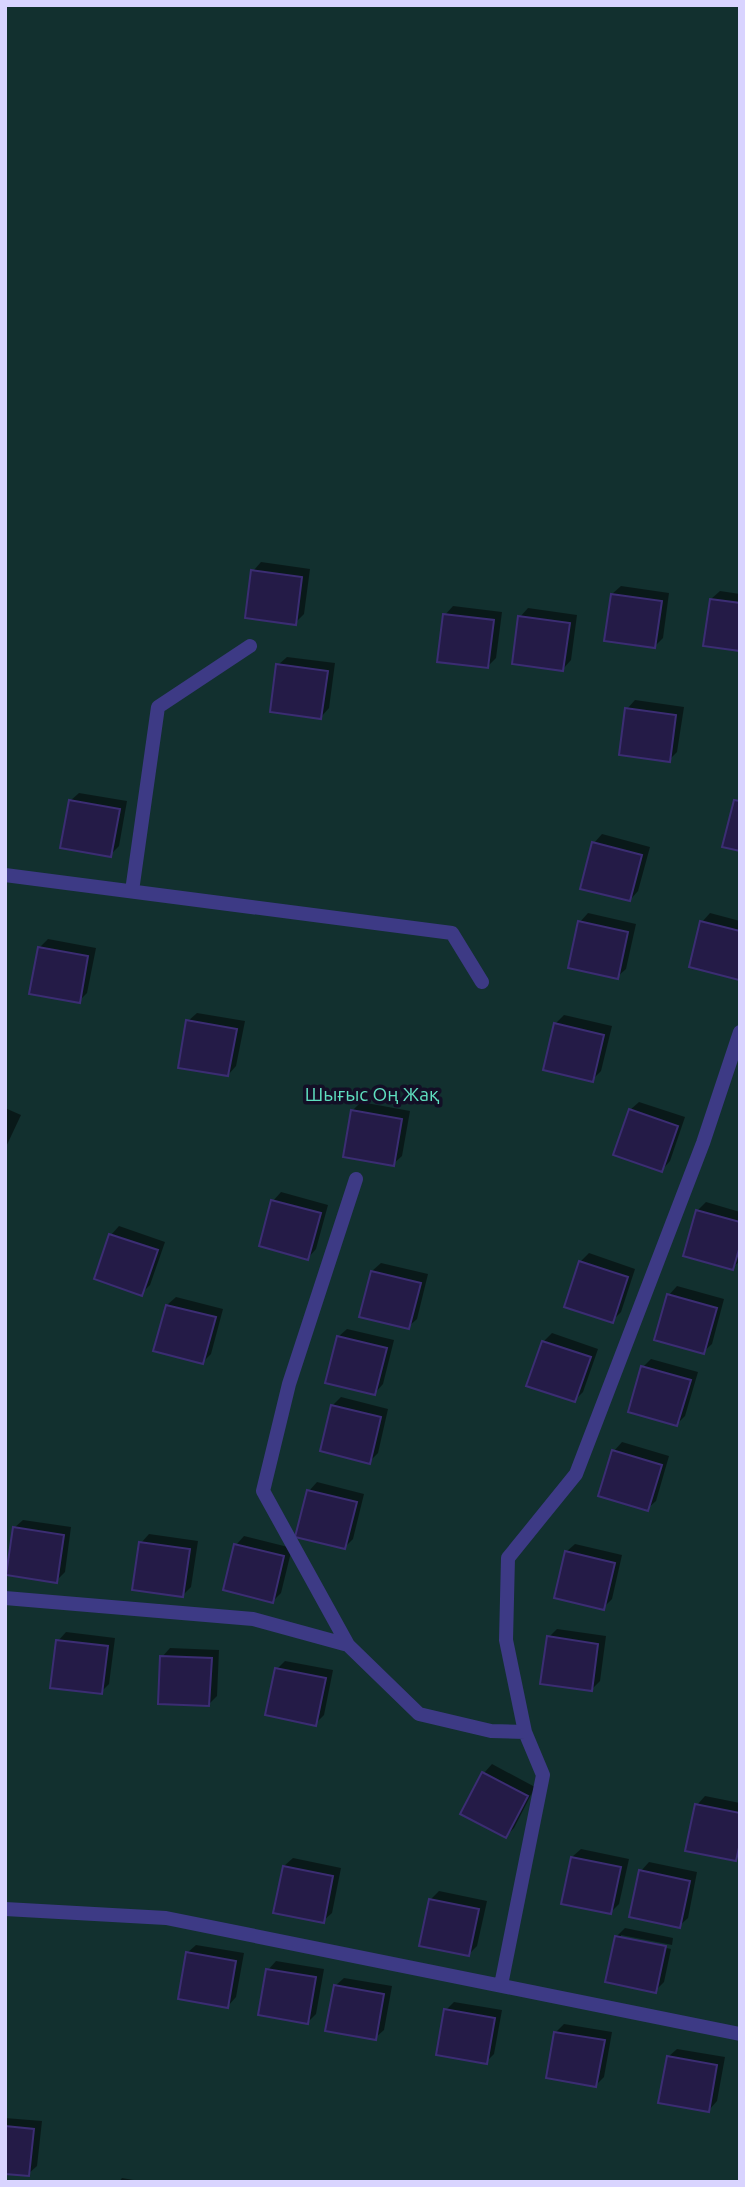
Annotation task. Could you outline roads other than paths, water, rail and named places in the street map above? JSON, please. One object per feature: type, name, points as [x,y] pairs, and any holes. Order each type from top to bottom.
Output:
[{"type":"lane","points":[[132,891],[158,707],[250,646]]},
{"type":"lane","points":[[5,875],[452,933],[482,982]]},
{"type":"lane","points":[[501,1985],[543,1775],[525,1732],[506,1640],[508,1558],[576,1474],[703,1143],[740,1032]]},
{"type":"lane","points":[[356,1179],[289,1384],[263,1491],[348,1645],[419,1714],[491,1731],[525,1732]]},
{"type":"lane","points":[[5,1598],[253,1619],[348,1645]]},
{"type":"lane","points":[[5,1909],[166,1918],[740,2034]]},
{"type":"park label","name":"Шығыс Оң Жақ","points":[[372,1094]]}]
